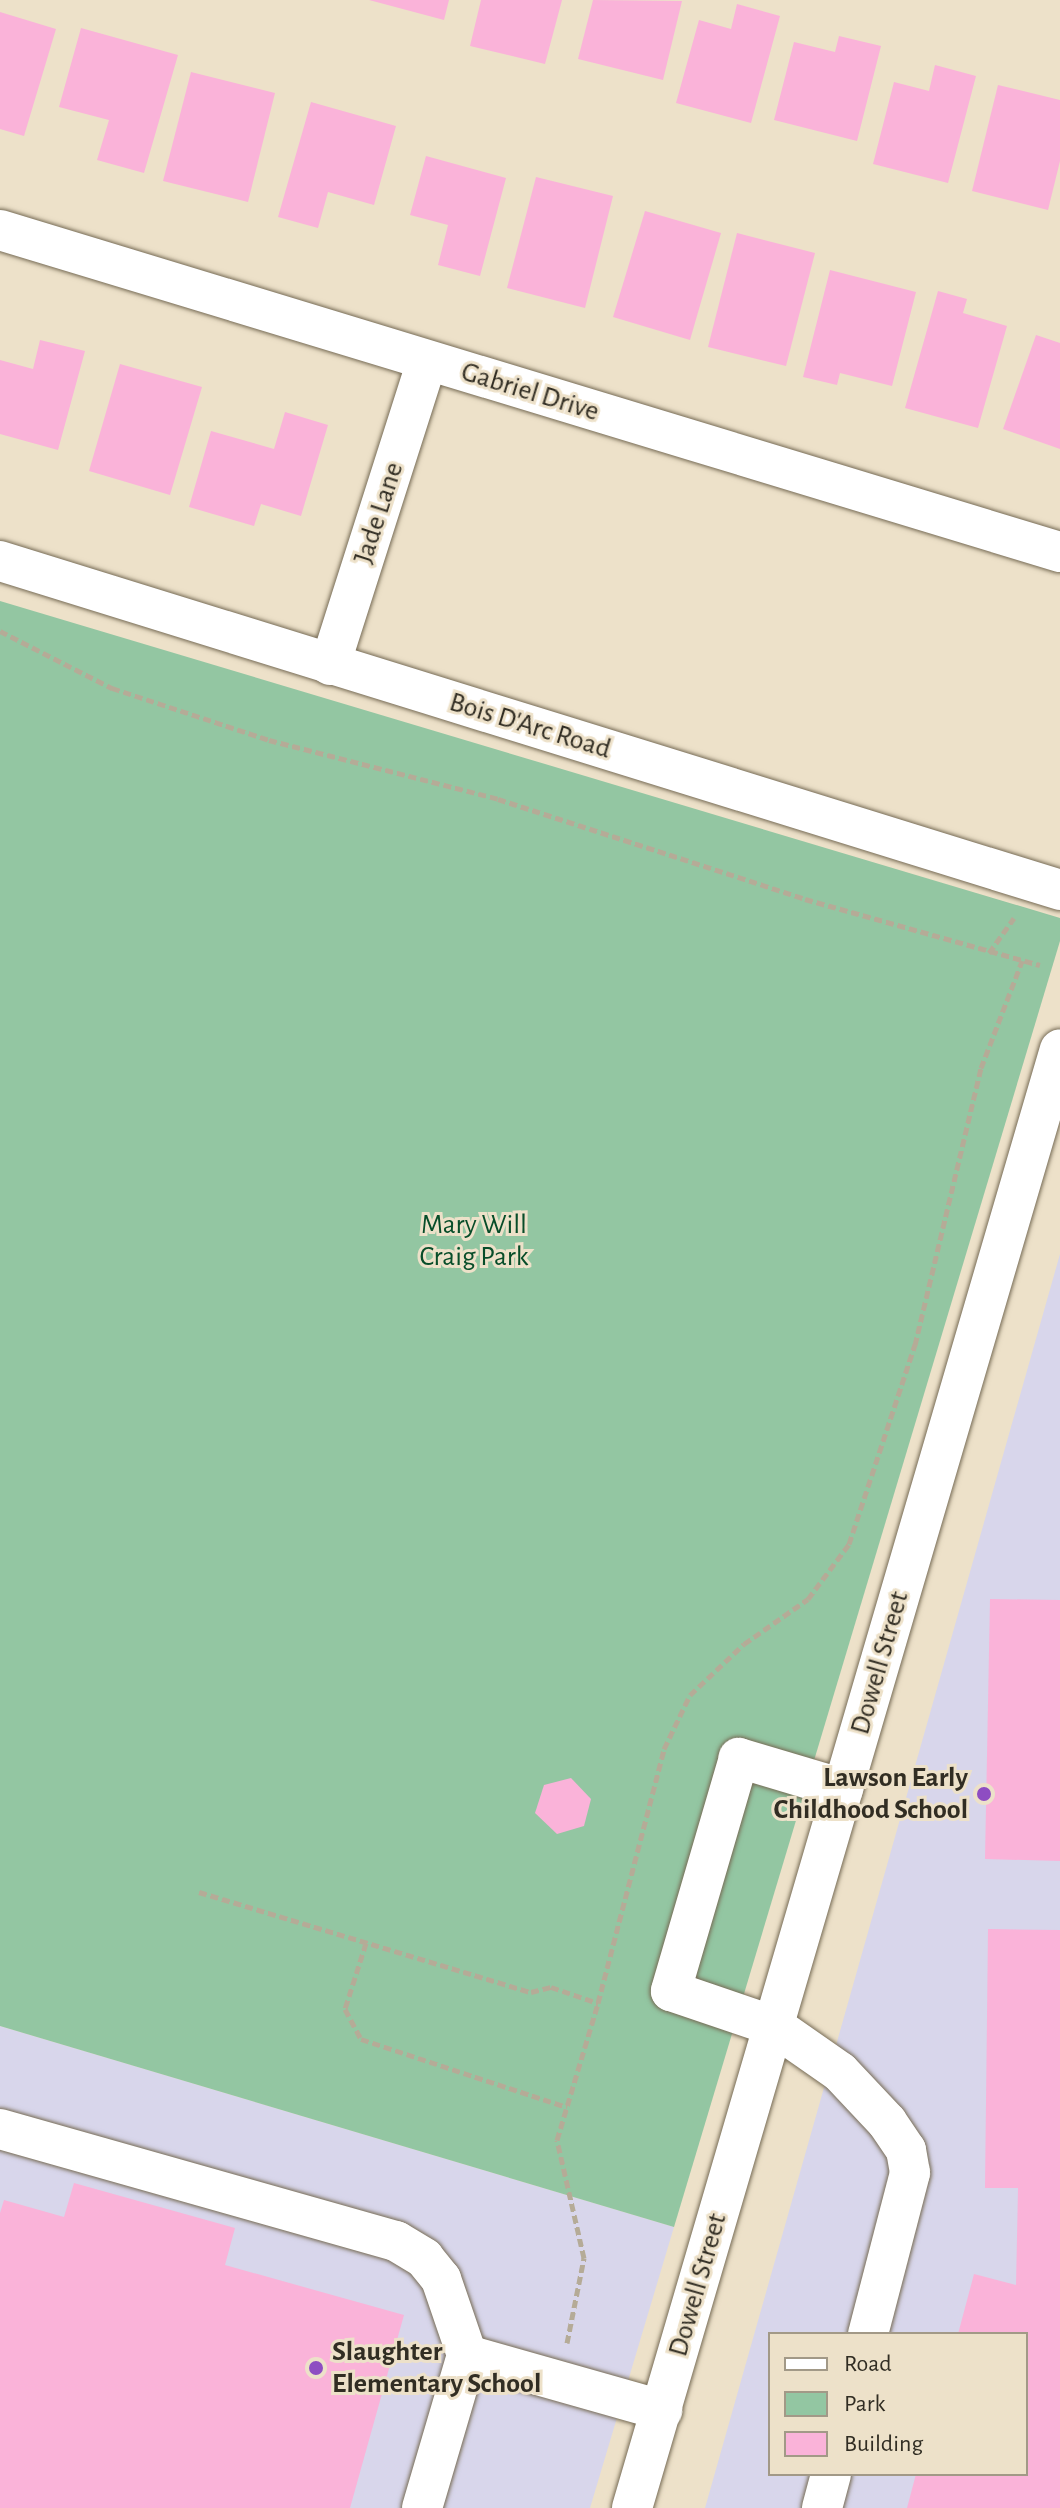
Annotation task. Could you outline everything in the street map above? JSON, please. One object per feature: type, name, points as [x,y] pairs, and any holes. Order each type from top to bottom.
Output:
[{"type":"street","name":"Gabriel Drive","points":[[0,230],[1060,552]]},
{"type":"street","name":"Jade Lane","points":[[330,665],[427,361]]},
{"type":"street","name":"Bois D'Arc Road","points":[[0,561],[1060,890]]},
{"type":"street","name":"Dowell Street","points":[[632,2508],[1060,1049]]},
{"type":"street","points":[[843,1789],[739,1758],[671,1991],[774,2026],[840,2072],[887,2122],[906,2150],[910,2173],[869,2332]]},
{"type":"street","points":[[0,2129],[396,2241],[424,2258],[441,2279],[467,2355],[422,2508]]},
{"type":"street","points":[[467,2355],[662,2410]]},
{"type":"street","points":[[822,2508],[830,2476]]},
{"type":"path","points":[[0,631],[112,688],[269,740],[498,799],[805,899],[1040,965]]},
{"type":"path","points":[[989,953],[1014,918]]},
{"type":"path","points":[[560,2381],[584,2258],[557,2140],[598,2003],[664,1749],[690,1695],[744,1644],[808,1599],[849,1544],[915,1345],[981,1068],[1022,961]]},
{"type":"path","points":[[199,1892],[531,1992],[551,1987],[598,2003]]},
{"type":"path","points":[[366,1943],[345,2009],[361,2039],[567,2107]]},
{"type":"shaded area","name":"Lawson Early Childhood School","points":[[1060,1254],[1060,2508],[705,2508]]},
{"type":"shaded area","name":"Slaughter Elementary School","points":[[0,2026],[674,2227],[590,2508],[0,2508]]},
{"type":"green space","name":"Mary Will Craig Park","points":[[0,601],[1060,918],[1060,941],[674,2227],[0,2026]]},
{"type":"building","points":[[369,0],[449,0],[444,20]]},
{"type":"building","points":[[481,0],[562,0],[545,64],[470,46]]},
{"type":"building","points":[[593,0],[682,1],[663,80],[578,59]]},
{"type":"building","points":[[737,4],[780,16],[751,123],[676,103],[699,20],[731,29]]},
{"type":"building","points":[[0,12],[56,29],[24,136],[0,129]]},
{"type":"building","points":[[81,28],[178,55],[144,173],[97,160],[109,120],[59,107]]},
{"type":"building","points":[[839,36],[881,46],[857,141],[774,120],[794,42],[835,52]]},
{"type":"building","points":[[935,65],[976,76],[948,183],[873,164],[894,82],[929,91]]},
{"type":"building","points":[[191,72],[275,93],[248,202],[163,181]]},
{"type":"building","points":[[998,85],[1060,100],[1060,161],[1048,210],[972,191]]},
{"type":"building","points":[[311,102],[396,126],[374,205],[328,192],[318,228],[278,217]]},
{"type":"building","points":[[426,156],[506,178],[480,276],[438,265],[448,225],[410,215]]},
{"type":"building","points":[[536,177],[613,196],[585,308],[507,288]]},
{"type":"building","points":[[645,211],[721,233],[690,340],[613,317]]},
{"type":"building","points":[[737,233],[815,253],[786,366],[708,347]]},
{"type":"building","points":[[830,270],[916,292],[892,386],[840,373],[837,385],[803,377]]},
{"type":"building","points":[[938,291],[967,299],[963,313],[1007,326],[978,428],[905,408]]},
{"type":"building","points":[[1036,335],[1060,343],[1060,449],[1003,429]]},
{"type":"building","points":[[40,340],[85,351],[58,450],[0,434],[0,360],[33,369]]},
{"type":"building","points":[[120,364],[202,387],[170,495],[89,471]]},
{"type":"building","points":[[285,412],[328,425],[301,516],[261,504],[254,526],[189,507],[211,431],[274,449]]},
{"type":"building","points":[[990,1599],[1060,1600],[1060,1861],[985,1859]]},
{"type":"building","points":[[571,1778],[591,1799],[584,1826],[557,1834],[535,1813],[544,1785]]},
{"type":"building","points":[[988,1929],[1060,1930],[1060,2508],[907,2508],[915,2476],[1028,2476],[1028,2332],[959,2332],[974,2274],[1016,2285],[1018,2188],[985,2188]]},
{"type":"building","points":[[74,2183],[235,2228],[225,2265],[404,2315],[350,2508],[0,2508],[0,2213],[4,2200],[64,2217]]},
{"type":"place","name":"Lawson Early Childhood School","points":[[984,1794]]},
{"type":"place","name":"Slaughter Elementary School","points":[[316,2368]]}]
